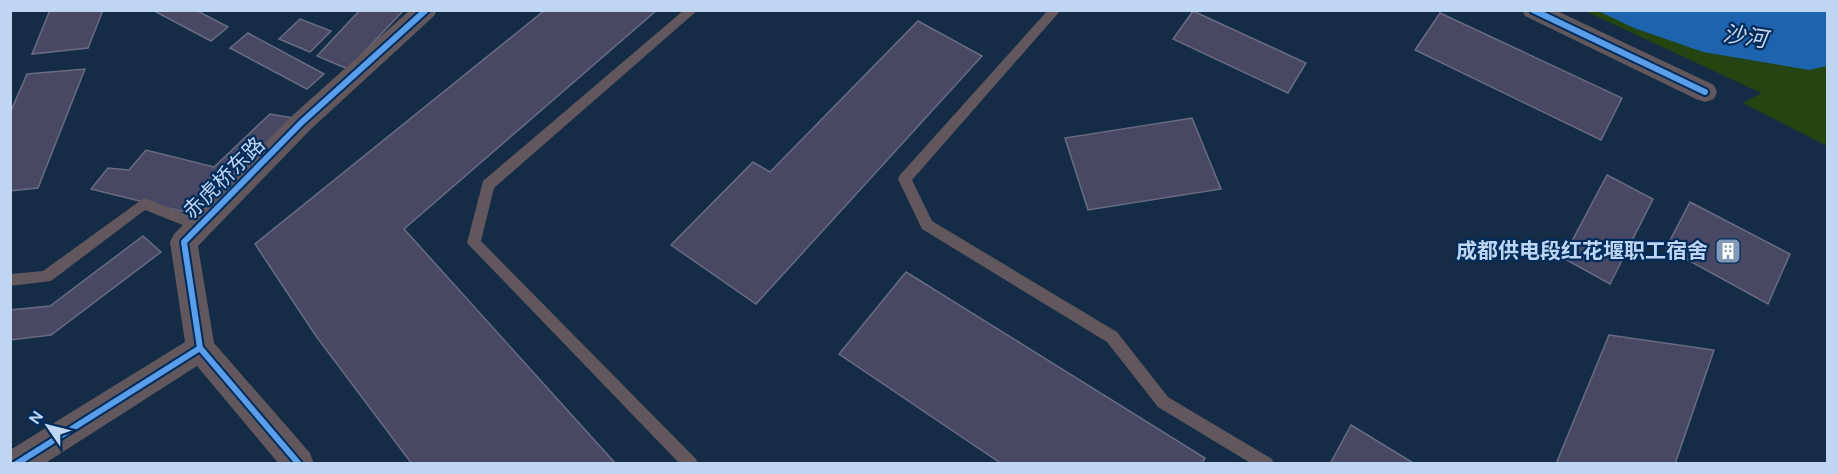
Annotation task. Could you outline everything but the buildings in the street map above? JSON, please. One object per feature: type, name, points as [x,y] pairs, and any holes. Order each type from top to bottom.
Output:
[{"type":"street","name":"赤虎桥东路","points":[[200,348],[184,242],[302,122],[426,10]]},
{"type":"street","points":[[1533,10],[1705,92]]},
{"type":"street","points":[[16,464],[200,348],[299,464]]},
{"type":"lane","points":[[691,464],[474,243],[488,185],[692,10]]},
{"type":"lane","points":[[1055,10],[905,179],[927,225],[1112,337],[1163,402],[1267,464]]},
{"type":"lane","points":[[10,280],[46,277],[144,204],[200,226]]},
{"type":"green space","points":[[1585,11],[1827,11],[1827,146],[1743,103],[1761,93]]},
{"type":"water","name":"沙河","points":[[1598,11],[1827,11],[1827,66],[1809,70],[1703,52],[1634,28]]},
{"type":"cycle path","points":[[299,464],[200,348],[184,242],[302,122],[426,10]]},
{"type":"cycle path","points":[[1533,10],[1705,92]]},
{"type":"cycle path","points":[[16,464],[200,348]]},
{"type":"place","name":"成都供电段红花堰职工宿舍","points":[[1728,251]]}]
